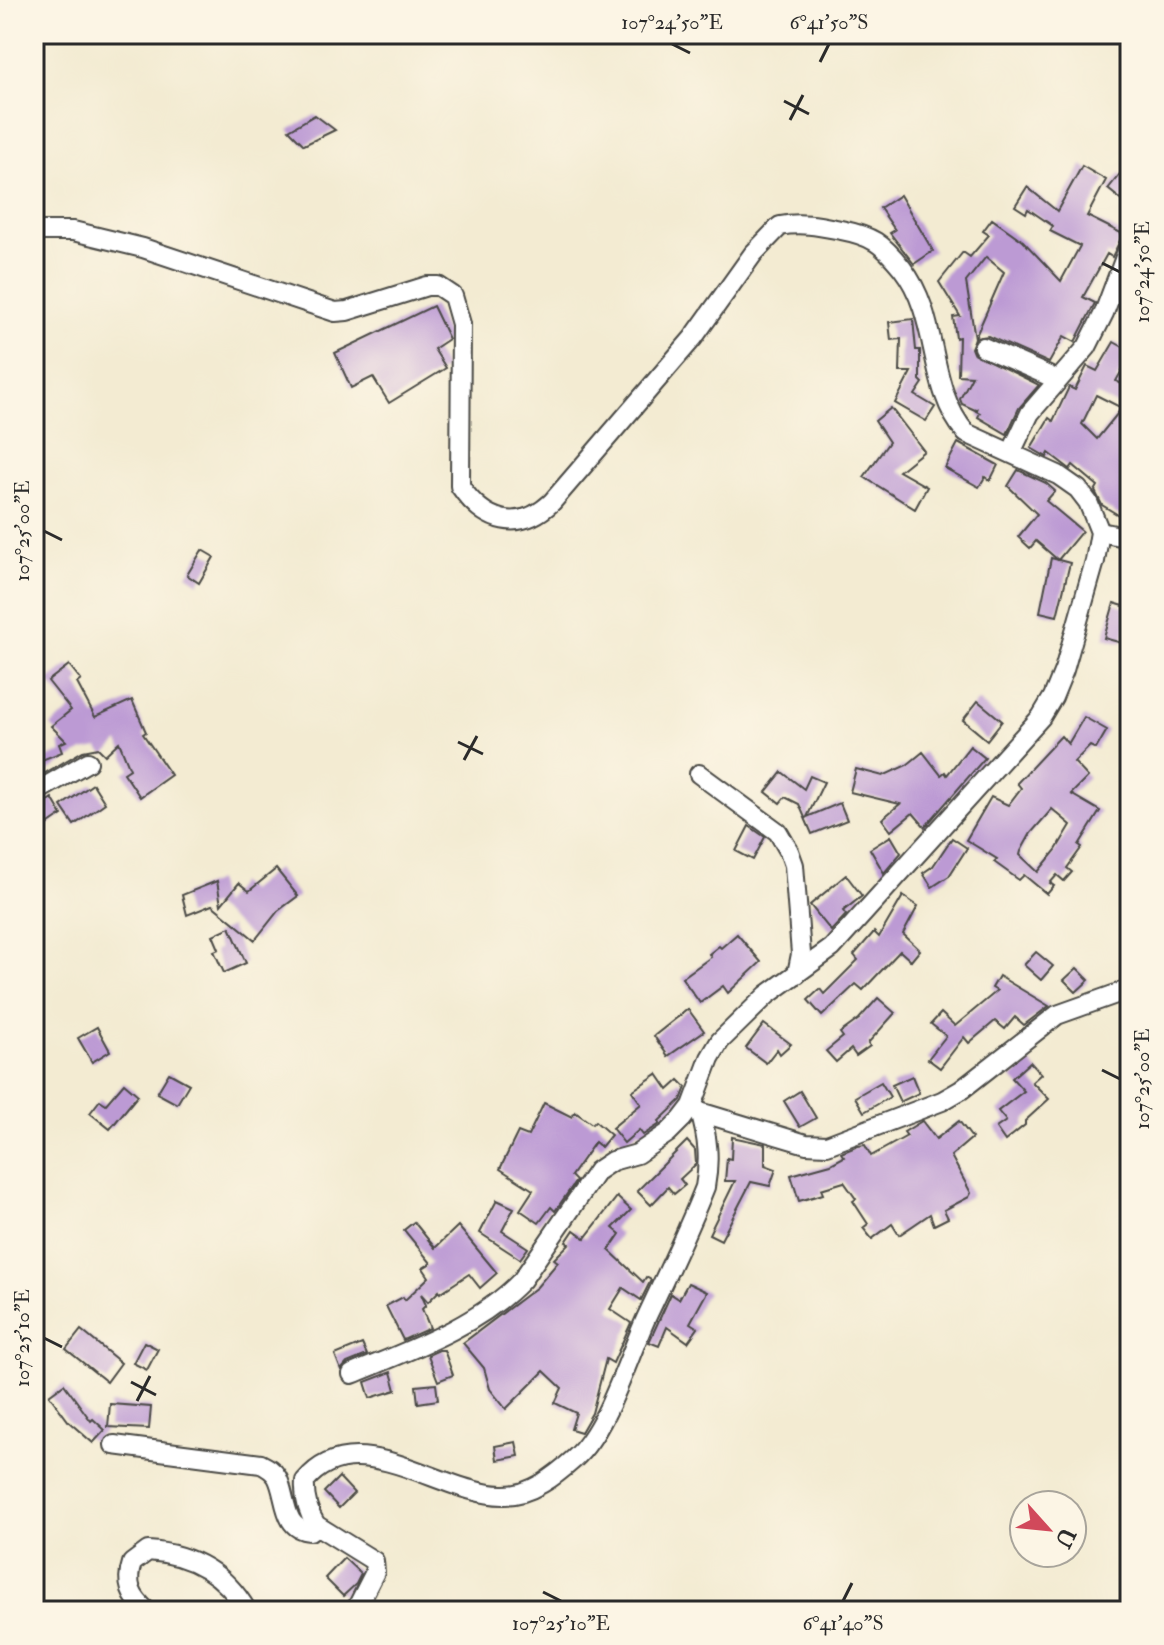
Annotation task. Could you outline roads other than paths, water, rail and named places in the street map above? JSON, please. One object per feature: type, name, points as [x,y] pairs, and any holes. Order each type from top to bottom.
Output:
[{"type":"street","points":[[34,231],[73,231],[143,248],[335,312],[427,286],[446,289],[453,296],[461,324],[460,486],[466,496],[486,512],[502,521],[515,522],[540,513],[552,502],[693,338],[753,254],[780,226],[808,224],[861,234],[878,242],[890,253],[917,289],[925,310],[944,393],[966,433],[1058,475],[1078,489],[1088,502],[1100,532],[1095,561],[1064,670],[1041,717],[832,948],[748,1012],[720,1041],[710,1058],[696,1109],[637,1154],[612,1161],[597,1171],[522,1280],[507,1295],[487,1310],[415,1348],[352,1374]]},
{"type":"street","points":[[1011,453],[1025,420],[1087,347],[1104,313],[1130,244]]},
{"type":"street","points":[[983,347],[1058,380]]},
{"type":"street","points":[[1100,532],[1130,538]]},
{"type":"street","points":[[34,793],[88,762]]},
{"type":"street","points":[[699,774],[778,832],[789,851],[794,865],[801,954],[797,974]]},
{"type":"street","points":[[696,1109],[806,1144],[827,1145],[942,1101],[961,1090],[1057,1015],[1130,989]]},
{"type":"street","points":[[355,1611],[375,1572],[374,1561],[316,1525],[311,1516],[305,1481],[322,1465],[353,1457],[380,1460],[457,1486],[505,1495],[525,1492],[542,1484],[576,1457],[596,1431],[705,1187],[707,1136],[696,1109]]},
{"type":"street","points":[[114,1445],[261,1464],[275,1474],[290,1520],[303,1530],[310,1531],[316,1525]]},
{"type":"street","points":[[147,1611],[135,1600],[128,1586],[132,1563],[148,1551],[193,1560],[228,1584],[247,1611]]}]
